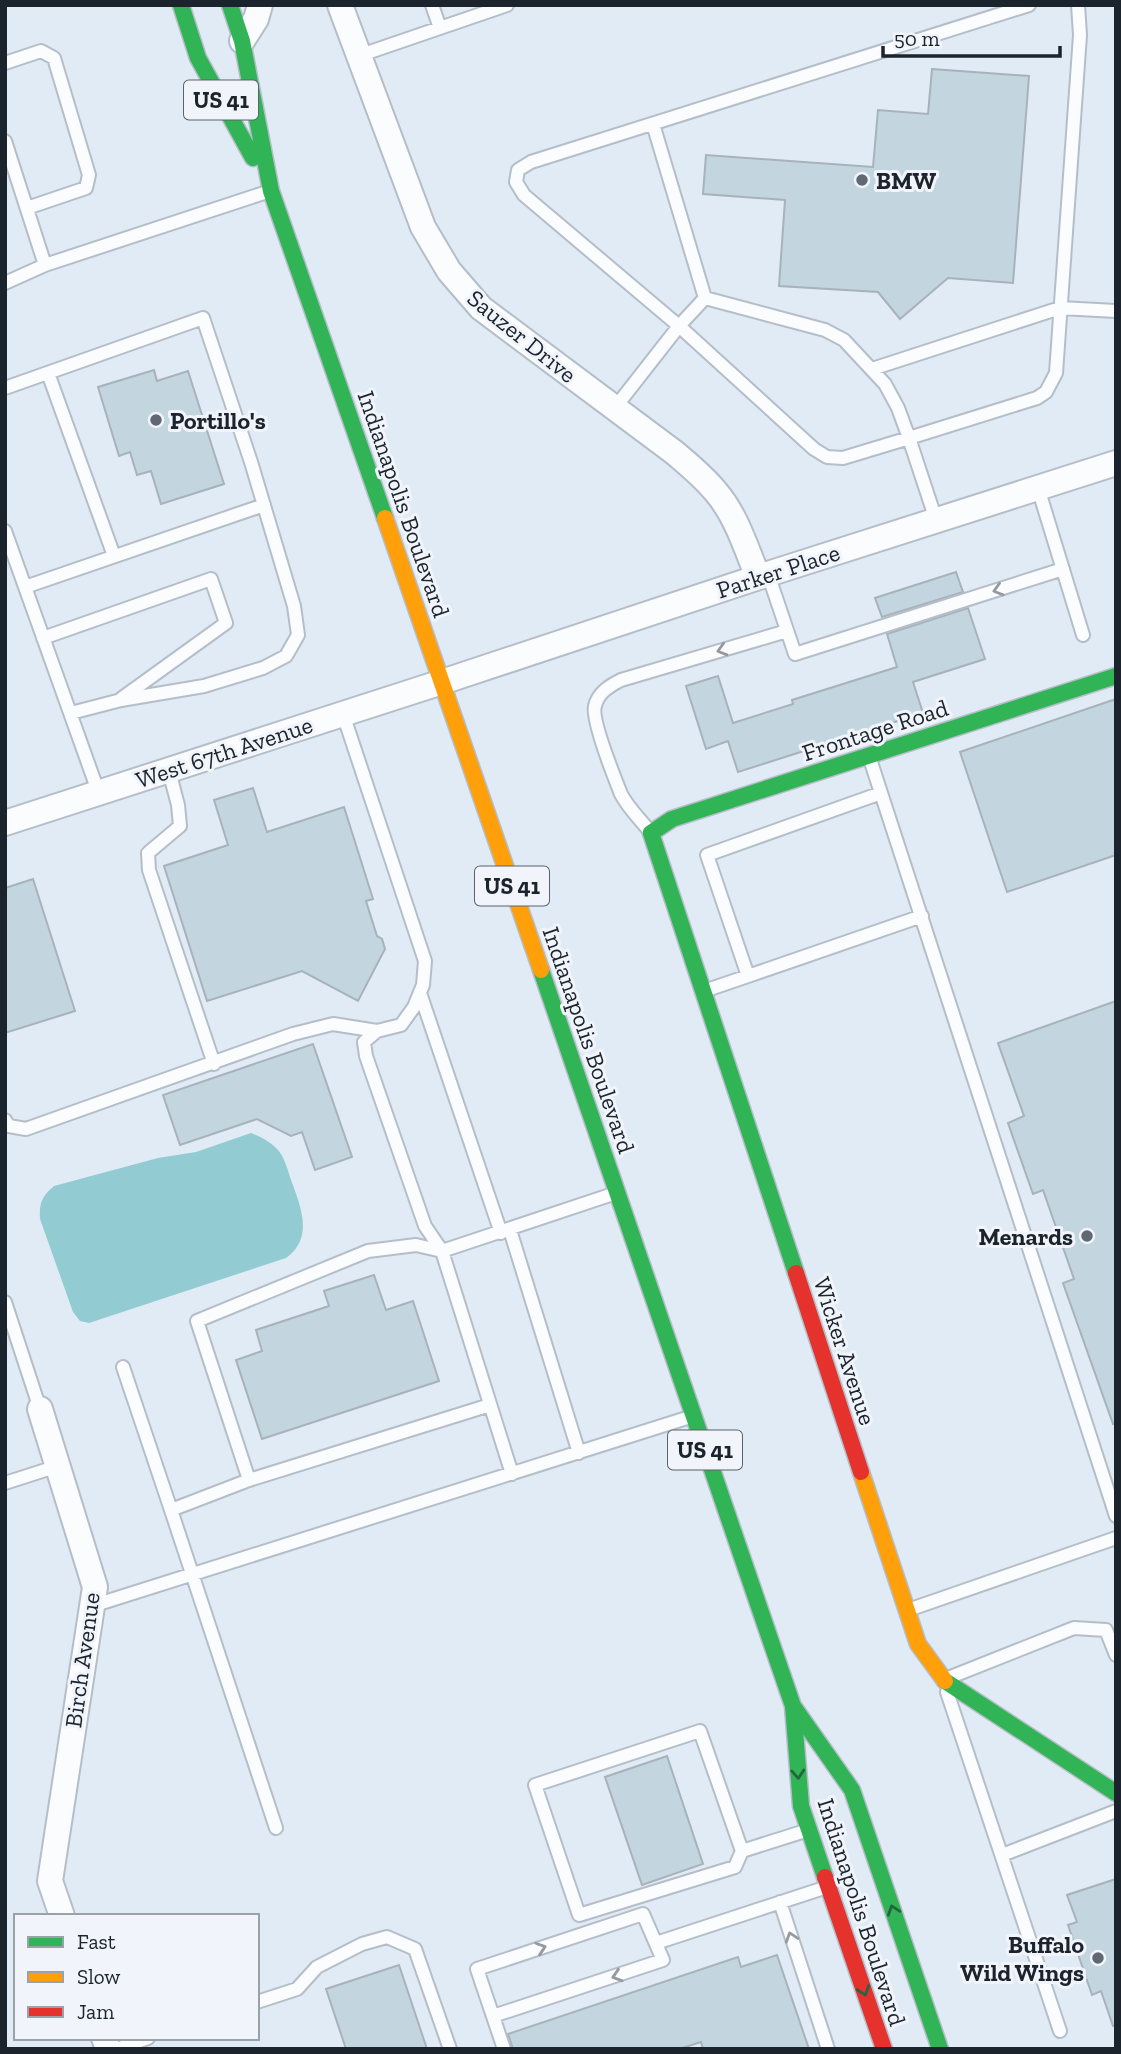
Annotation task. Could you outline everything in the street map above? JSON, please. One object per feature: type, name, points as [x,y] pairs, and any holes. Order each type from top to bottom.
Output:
[{"type":"main road","name":"Indianapolis Boulevard","points":[[181,5],[198,58],[271,191]]},
{"type":"main road","name":"Indianapolis Boulevard","points":[[230,5],[242,41],[271,191],[793,1706],[801,1806],[884,2049]]},
{"type":"main road","name":"Frontage Road","points":[[651,833],[672,819],[1116,676]]},
{"type":"main road","name":"Wicker Avenue","points":[[651,833],[918,1644],[943,1680],[1116,1793]]},
{"type":"main road","name":"Indianapolis Boulevard","points":[[793,1706],[852,1790],[940,2049]]},
{"type":"street","points":[[242,41],[256,19],[260,5]]},
{"type":"street","name":"Sauzer Drive","points":[[340,5],[423,228],[449,271],[481,308],[675,453],[718,494],[763,575]]},
{"type":"street","name":"Parker Place","points":[[442,682],[763,575],[1038,488],[1115,467]]},
{"type":"street","name":"West 67th Avenue","points":[[5,823],[442,682]]},
{"type":"street","name":"Birch Avenue","points":[[40,1409],[95,1587],[50,1881],[61,1914]]},
{"type":"lane","points":[[432,5],[440,28]]},
{"type":"lane","points":[[358,56],[507,5]]},
{"type":"lane","points":[[1029,5],[531,162],[518,170],[516,182],[524,195],[679,326],[814,449],[827,457],[843,458],[1037,398],[1046,392],[1056,373],[1080,35],[1078,5]]},
{"type":"lane","points":[[5,63],[41,51],[54,58],[89,175],[86,188],[27,208]]},
{"type":"lane","points":[[653,124],[705,298]]},
{"type":"lane","points":[[5,141],[46,265]]},
{"type":"lane","points":[[5,283],[46,265],[271,191]]},
{"type":"lane","points":[[614,409],[679,326],[705,298]]},
{"type":"lane","points":[[705,298],[825,330],[844,340],[884,384],[898,408],[936,520]]},
{"type":"lane","points":[[872,369],[1060,308],[1116,311]]},
{"type":"lane","points":[[5,388],[203,318],[264,505],[296,616],[298,635],[286,656],[263,668],[204,686],[121,700],[71,713]]},
{"type":"lane","points":[[48,373],[114,556]]},
{"type":"lane","points":[[1038,488],[1083,635]]},
{"type":"lane","points":[[25,587],[264,505]]},
{"type":"lane","points":[[5,531],[98,792]]},
{"type":"lane","points":[[763,575],[794,654],[1063,569]]},
{"type":"lane","points":[[43,638],[211,579],[226,623],[121,700]]},
{"type":"lane","points":[[651,833],[622,795],[598,728],[594,708],[599,696],[609,686],[621,680],[787,631]]},
{"type":"lane","points":[[5,1121],[9,1126],[26,1129],[293,1034],[333,1024],[377,1031],[401,1025],[414,1007],[423,985],[425,961],[343,714]]},
{"type":"lane","points":[[869,755],[1116,1516]]},
{"type":"lane","points":[[169,771],[180,825],[148,853],[149,870],[214,1064]]},
{"type":"lane","points":[[748,976],[707,855],[881,793]]},
{"type":"lane","points":[[703,991],[922,916]]},
{"type":"lane","points":[[420,993],[505,1231],[579,1453]]},
{"type":"lane","points":[[377,1031],[364,1042],[366,1056],[425,1226],[442,1251],[512,1474]]},
{"type":"lane","points":[[249,1480],[197,1321],[368,1251],[416,1245],[442,1251],[617,1193]]},
{"type":"lane","points":[[5,1302],[40,1409]]},
{"type":"lane","points":[[123,1367],[276,1828]]},
{"type":"lane","points":[[171,1510],[249,1480],[490,1405]]},
{"type":"lane","points":[[92,1606],[694,1416]]},
{"type":"lane","points":[[5,1483],[58,1466]]},
{"type":"lane","points":[[907,1611],[1116,1538]]},
{"type":"lane","points":[[1060,2031],[943,1680],[1074,1628],[1107,1630],[1116,1655]]},
{"type":"lane","points":[[742,1851],[700,1731],[536,1785],[579,1915],[735,1867],[742,1851],[809,1830]]},
{"type":"lane","points":[[1002,1855],[1116,1811]]},
{"type":"lane","points":[[656,1942],[828,1887]]},
{"type":"lane","points":[[780,1902],[828,2049]]},
{"type":"lane","points":[[493,2016],[663,1960],[643,1914],[477,1969],[504,2049]]},
{"type":"lane","points":[[259,2001],[297,1989],[317,1967],[362,1944],[387,1937],[415,1949],[450,2049]]},
{"type":"lane","points":[[117,2049],[142,2040]]},
{"type":"water","points":[[251,1133],[275,1147],[286,1165],[303,1222],[303,1232],[295,1250],[286,1258],[89,1323],[80,1321],[73,1312],[40,1219],[42,1200],[47,1193],[54,1186],[158,1158],[196,1152]]},
{"type":"building","name":"BMW","points":[[932,69],[1029,76],[1013,283],[948,278],[900,319],[878,292],[779,286],[785,200],[703,194],[706,155],[873,167],[878,110],[928,114]]},
{"type":"building","name":"Portillo's","points":[[154,370],[157,381],[188,371],[224,484],[161,504],[151,471],[137,475],[130,452],[119,456],[98,387]]},
{"type":"building","points":[[956,572],[963,592],[882,617],[875,598]]},
{"type":"building","points":[[968,608],[985,659],[913,682],[923,713],[738,772],[728,741],[706,749],[686,686],[718,676],[733,723],[793,704],[792,700],[897,667],[887,634]]},
{"type":"building","points":[[1116,699],[1116,855],[1007,892],[960,752]]},
{"type":"building","points":[[253,788],[267,832],[344,807],[373,899],[366,901],[377,936],[382,939],[385,949],[358,1001],[302,971],[207,1001],[164,866],[228,845],[214,800]]},
{"type":"building","points":[[33,879],[75,1011],[5,1033],[5,888]]},
{"type":"building","name":"Menards","points":[[1116,1001],[1116,1423],[1113,1424],[1063,1283],[1074,1279],[1043,1190],[1033,1194],[1008,1123],[1024,1116],[998,1043]]},
{"type":"building","points":[[313,1044],[352,1157],[315,1170],[302,1132],[291,1136],[257,1119],[180,1145],[163,1095]]},
{"type":"building","points":[[374,1275],[386,1310],[413,1301],[439,1381],[262,1439],[236,1360],[262,1351],[256,1330],[329,1306],[324,1291]]},
{"type":"building","points":[[667,1756],[703,1864],[642,1885],[605,1777]]},
{"type":"building","name":"Buffalo Wild Wings","points":[[1116,1879],[1116,2026],[1113,2026],[1101,1991],[1092,1995],[1068,1925],[1077,1922],[1067,1895]]},
{"type":"building","points":[[777,1955],[809,2049],[703,2049],[701,2042],[679,2049],[513,2049],[508,2034],[738,1957],[741,1967]]},
{"type":"building","points":[[399,1965],[427,2049],[346,2049],[326,1989]]},
{"type":"traffic: fast","points":[[181,5],[198,58],[253,158]]},
{"type":"traffic: fast","points":[[230,5],[242,41],[271,191],[385,518]]},
{"type":"traffic: fast","points":[[796,1273],[651,833],[672,819],[1116,676]]},
{"type":"traffic: fast","points":[[541,970],[793,1706],[801,1806],[825,1877]]},
{"type":"traffic: fast","points":[[945,1681],[1116,1793]]},
{"type":"traffic: fast","points":[[793,1706],[852,1790],[940,2049]]},
{"type":"traffic: slow","points":[[385,518],[541,970]]},
{"type":"traffic: slow","points":[[861,1472],[918,1644],[945,1681]]},
{"type":"traffic: jam","points":[[796,1273],[861,1472]]},
{"type":"traffic: jam","points":[[825,1877],[884,2049]]},
{"type":"place","name":"BMW","points":[[862,180]]},
{"type":"place","name":"Portillo's","points":[[156,420]]},
{"type":"place","name":"Menards","points":[[1087,1236]]},
{"type":"place","name":"Buffalo Wild Wings","points":[[1098,1958]]}]
